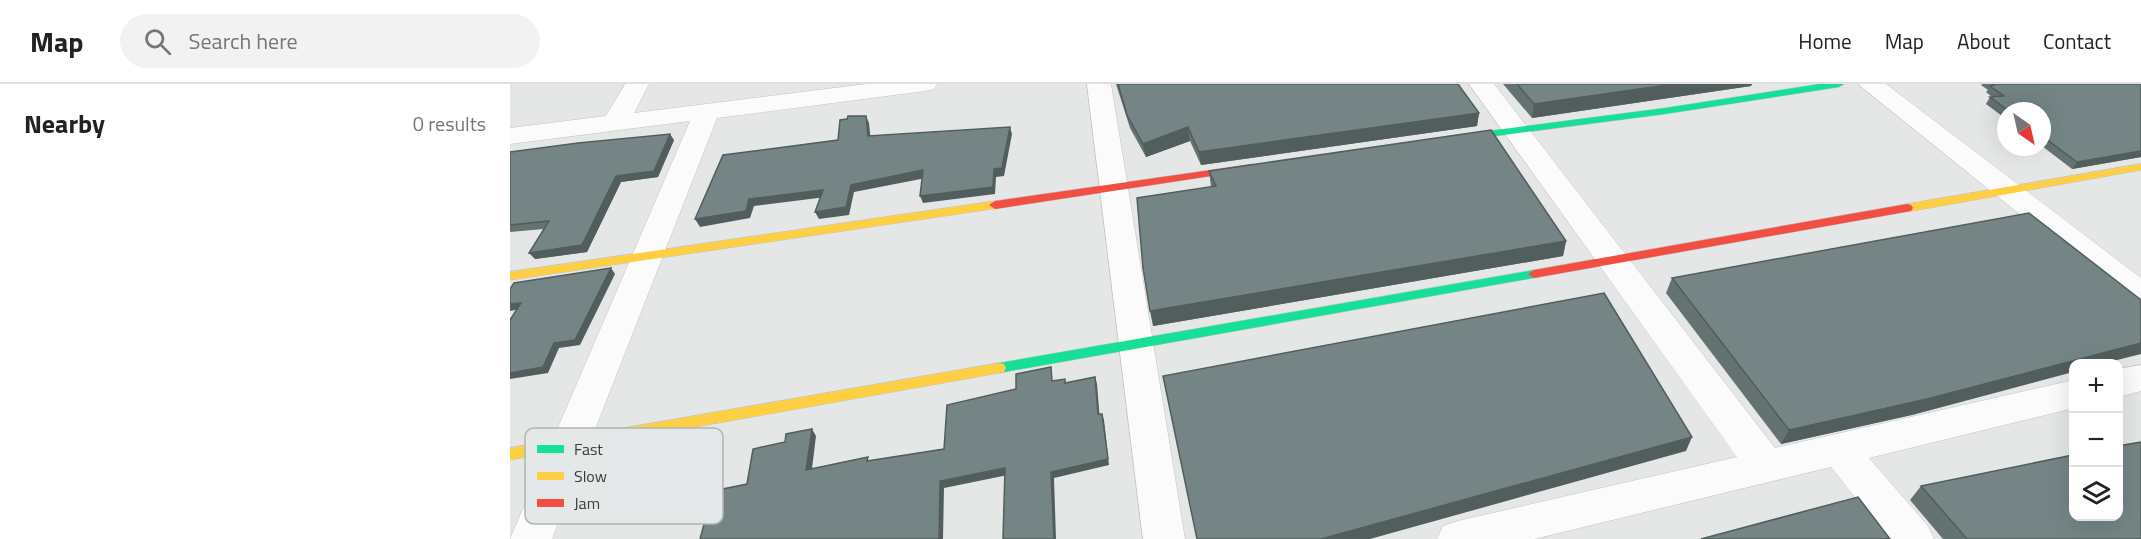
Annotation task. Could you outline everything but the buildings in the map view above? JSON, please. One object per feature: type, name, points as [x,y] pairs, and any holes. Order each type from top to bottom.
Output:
[{"type":"street","points":[[616,123],[637,84]]},
{"type":"street","points":[[510,136],[925,84]]},
{"type":"street","points":[[1098,84],[1164,539]]},
{"type":"street","points":[[1481,84],[1513,130],[1766,466]]},
{"type":"street","points":[[1431,142],[1665,111],[1839,84]]},
{"type":"street","points":[[1870,84],[2141,295]]},
{"type":"street","points":[[578,428],[707,111]]},
{"type":"street","points":[[510,276],[1266,165]]},
{"type":"street","points":[[661,428],[2141,167]]},
{"type":"street","points":[[2123,382],[2141,378]]},
{"type":"street","points":[[1458,539],[1532,531],[1766,466],[2069,395]]},
{"type":"street","points":[[1840,450],[1913,539]]},
{"type":"street","points":[[510,454],[525,452]]},
{"type":"street","points":[[531,539],[537,524]]},
{"type":"traffic: fast","points":[[1450,139],[1665,111],[1839,84]]},
{"type":"traffic: fast","points":[[999,368],[1534,274]]},
{"type":"traffic: slow","points":[[1907,208],[2141,167]]},
{"type":"traffic: slow","points":[[510,276],[995,205]]},
{"type":"traffic: slow","points":[[658,428],[999,368]]},
{"type":"traffic: slow","points":[[510,454],[525,451]]},
{"type":"traffic: jam","points":[[995,205],[1253,167]]},
{"type":"traffic: jam","points":[[1534,274],[1907,208]]}]
